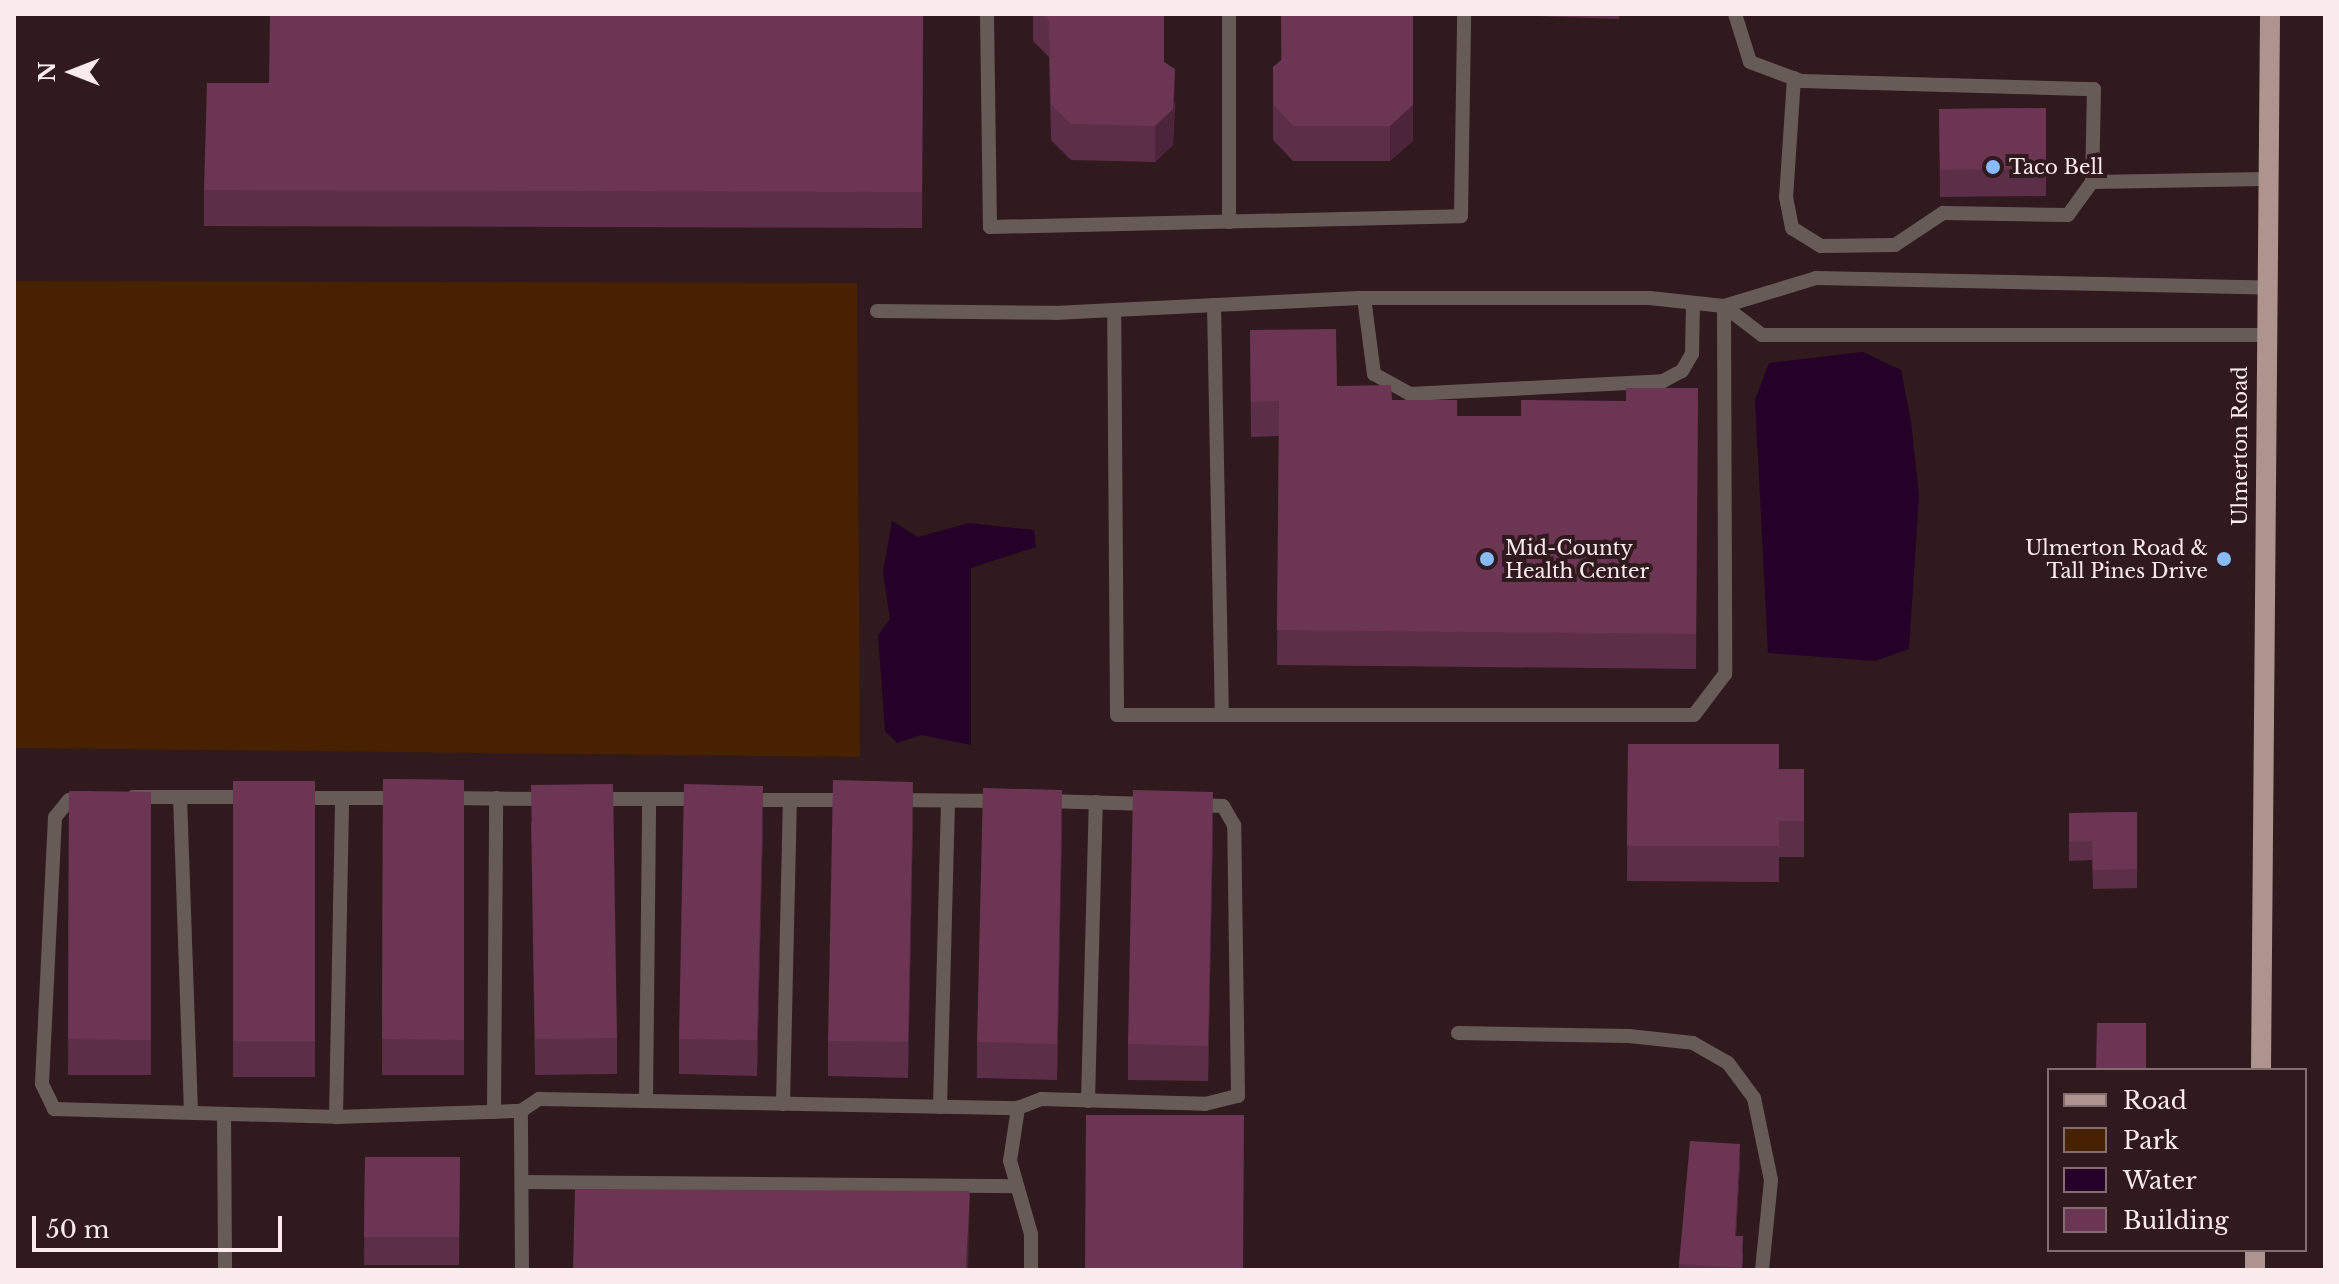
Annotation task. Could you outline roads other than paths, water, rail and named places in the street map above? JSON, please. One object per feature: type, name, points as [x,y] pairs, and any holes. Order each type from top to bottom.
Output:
[{"type":"main road","name":"Ulmerton Road","points":[[2261,1068],[2264,287],[2270,14]]},
{"type":"lane","points":[[987,14],[990,227],[1461,216],[1464,14]]},
{"type":"lane","points":[[1229,14],[1229,222]]},
{"type":"lane","points":[[1735,14],[1750,62],[1794,78],[2094,89],[2092,182],[2068,215],[1943,213],[1895,245],[1821,246],[1792,228],[1786,197],[1794,78]]},
{"type":"lane","points":[[2092,182],[2266,179]]},
{"type":"lane","points":[[877,311],[1114,310],[1364,298],[1724,306],[1816,278],[2264,287]]},
{"type":"lane","points":[[1364,298],[1374,374],[1410,394],[1663,381],[1682,371],[1692,354],[1693,303]]},
{"type":"lane","points":[[1214,305],[1222,715]]},
{"type":"lane","points":[[1724,306],[1762,335],[2264,335]]},
{"type":"lane","points":[[1114,310],[1117,715],[1694,715],[1725,674],[1724,306]]},
{"type":"lane","points":[[180,797],[191,1112]]},
{"type":"lane","points":[[180,797],[1096,802],[1223,806],[1234,825],[1238,1096],[1205,1104],[1041,1099],[1018,1108],[539,1099],[521,1111],[336,1117],[54,1109],[42,1084],[55,817],[69,800],[180,797]]},
{"type":"lane","points":[[336,1117],[342,798]]},
{"type":"lane","points":[[494,1112],[496,798]]},
{"type":"lane","points":[[646,1101],[649,799]]},
{"type":"lane","points":[[783,1104],[790,800]]},
{"type":"lane","points":[[940,1107],[948,801]]},
{"type":"lane","points":[[1088,1101],[1096,802]]},
{"type":"lane","points":[[1458,1033],[1693,1043],[1728,1063],[1754,1098],[1771,1180],[1762,1270]]},
{"type":"lane","points":[[1018,1108],[1010,1161],[1031,1234],[1031,1270]]},
{"type":"lane","points":[[521,1111],[522,1270]]},
{"type":"lane","points":[[224,1114],[225,1270]]},
{"type":"lane","points":[[523,1182],[1017,1186]]},
{"type":"water","points":[[1863,352],[1901,370],[1911,421],[1919,496],[1909,649],[1875,661],[1768,653],[1755,400],[1769,363]]},
{"type":"water","points":[[892,521],[918,537],[969,523],[1034,530],[1036,547],[971,568],[971,745],[921,735],[897,743],[885,731],[878,635],[890,619],[883,572]]},
{"type":"place","name":"Taco Bell","points":[[1993,167]]},
{"type":"place","name":"Mid-County Health Center","points":[[1487,559]]},
{"type":"place","name":"Ulmerton Road & Tall Pines Drive","points":[[2224,559]]}]
